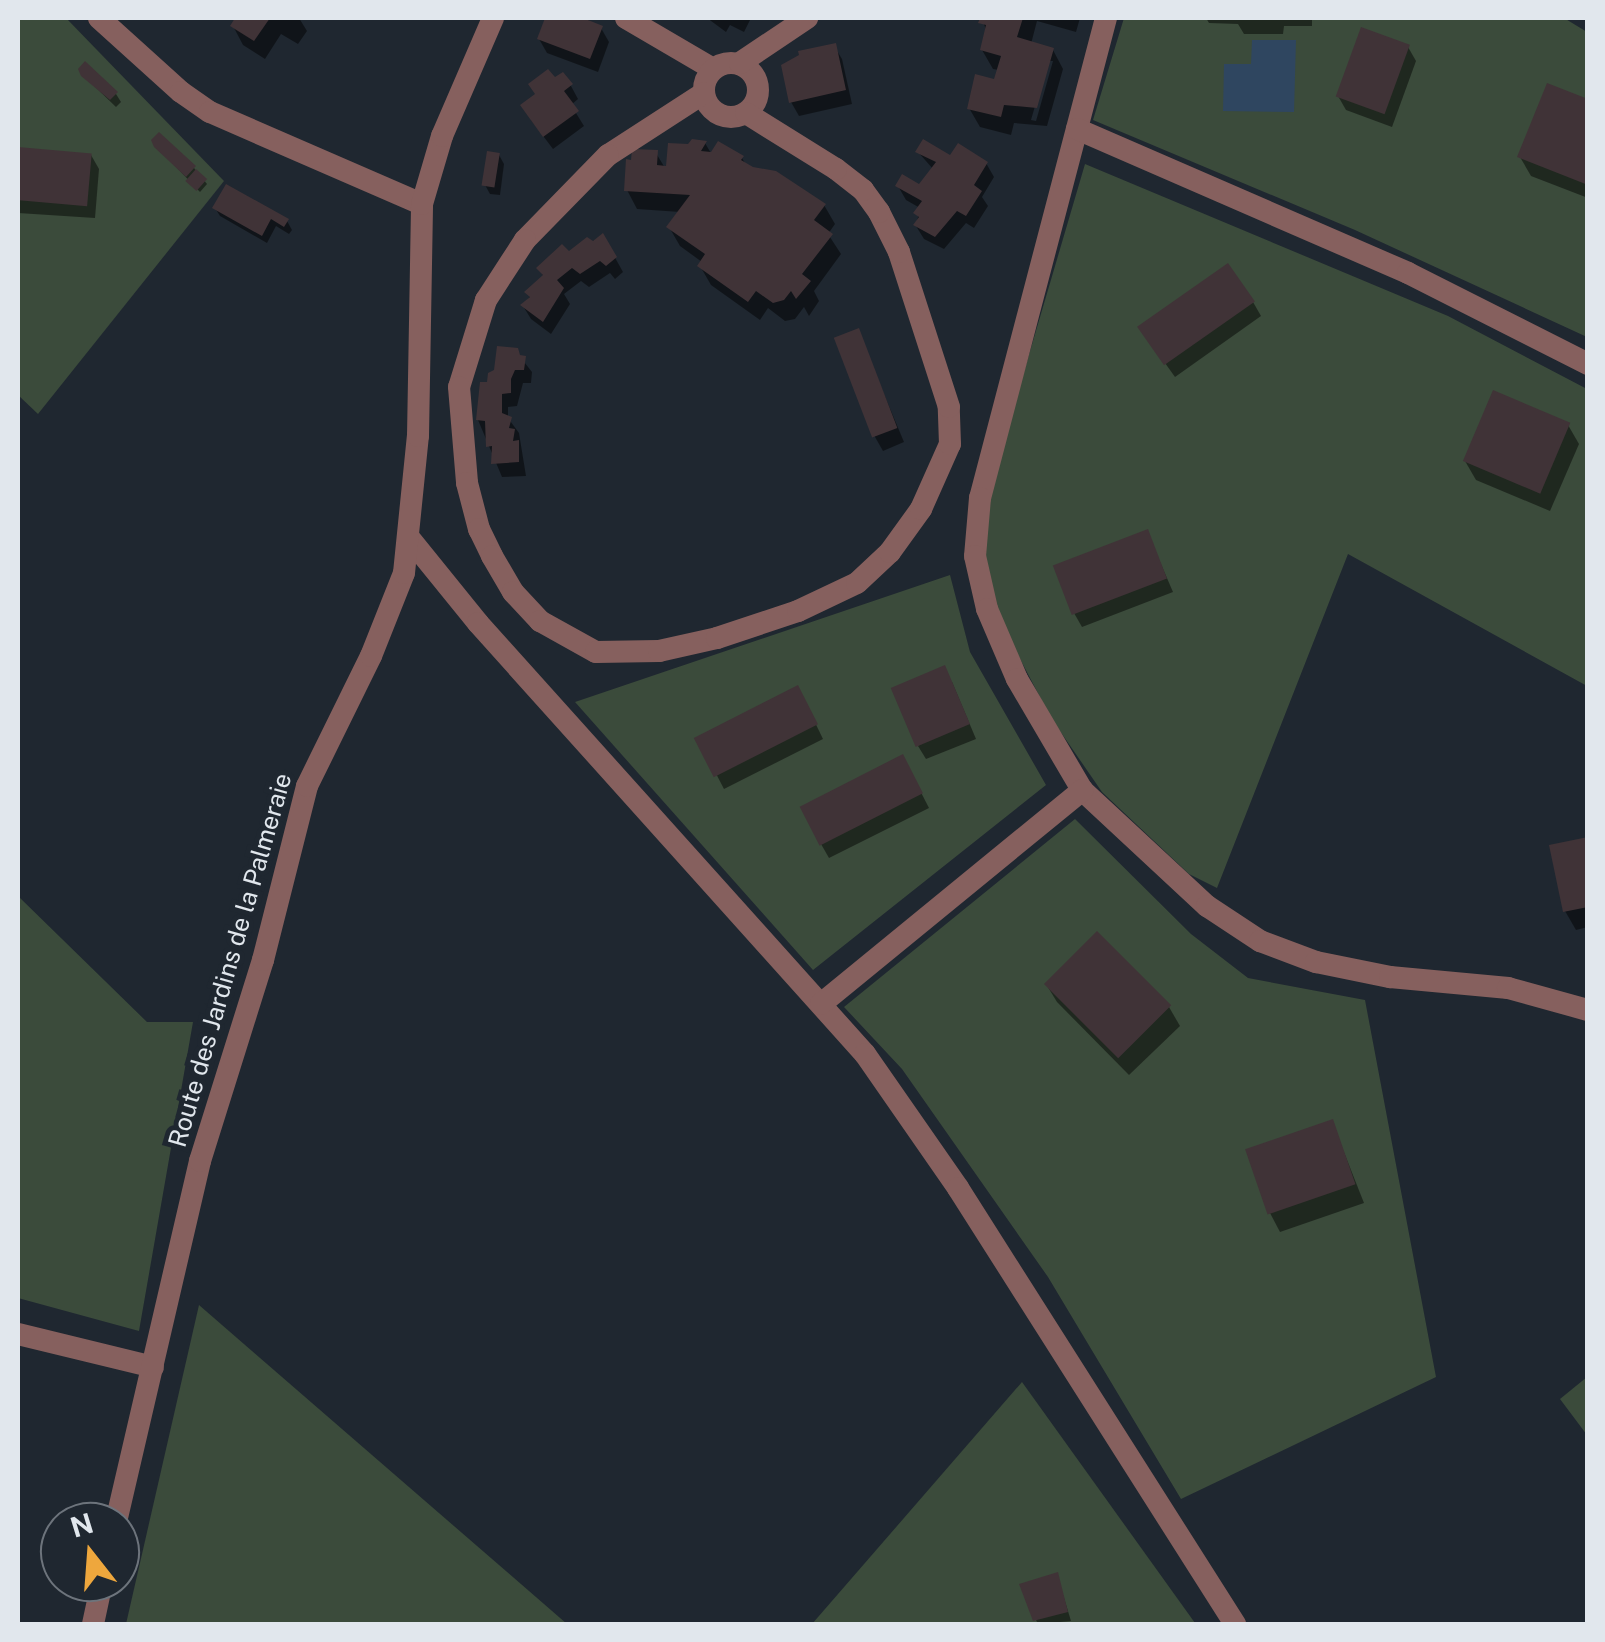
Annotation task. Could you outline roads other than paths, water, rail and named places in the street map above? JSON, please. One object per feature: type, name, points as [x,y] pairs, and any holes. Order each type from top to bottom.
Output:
[{"type":"street","points":[[100,18],[180,92],[210,112],[422,204]]},
{"type":"street","name":"Route des Jardins de la Palmeraie","points":[[121,1502],[200,1161],[263,960],[307,786],[384,625],[404,573],[419,418],[422,204],[442,136],[492,18]]},
{"type":"street","points":[[626,18],[714,69],[740,64],[807,18]]},
{"type":"street","points":[[1106,18],[980,498],[976,556],[987,609],[1017,679],[1082,790],[1207,906],[1260,941],[1316,962],[1390,976],[1508,988],[1588,1010]]},
{"type":"street","points":[[740,64],[758,82],[757,100],[746,113]]},
{"type":"street","points":[[704,93],[720,114],[746,113],[836,169],[863,190],[879,212],[898,252],[949,406],[950,444],[921,510],[890,552],[858,583],[798,611],[717,638],[658,651],[596,652],[540,621],[514,592],[492,556],[467,483],[460,387],[486,300],[525,240],[608,155],[704,93],[714,69]]},
{"type":"street","points":[[1077,128],[1408,273],[1588,364]]},
{"type":"street","points":[[410,540],[478,623],[864,1054],[958,1188],[1235,1624]]},
{"type":"street","points":[[821,1004],[1082,790]]},
{"type":"street","points":[[18,1334],[154,1367]]},
{"type":"water","points":[[1252,40],[1296,40],[1294,112],[1223,111],[1224,64],[1251,64]]}]
